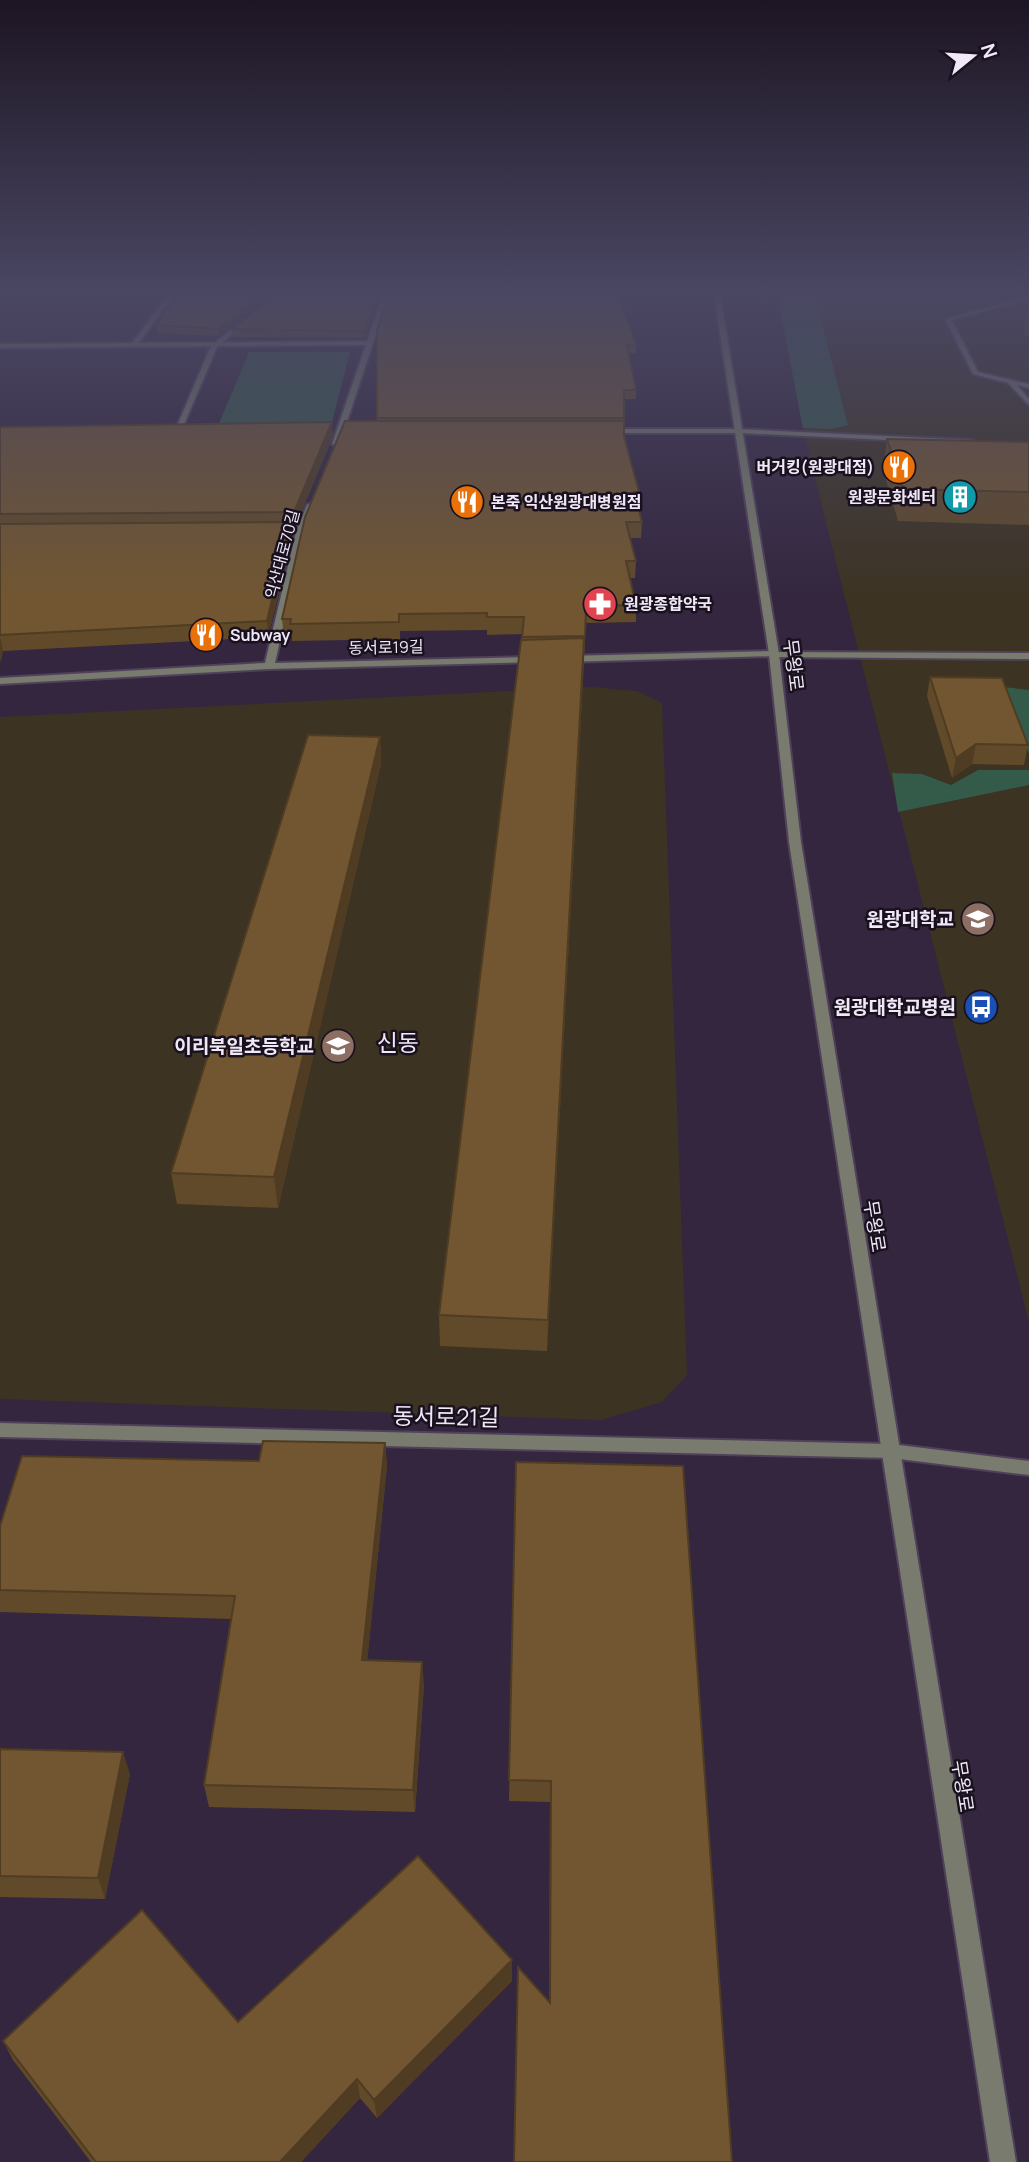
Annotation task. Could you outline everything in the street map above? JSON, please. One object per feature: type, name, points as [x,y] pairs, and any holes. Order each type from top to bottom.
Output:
[{"type":"street","points":[[178,429],[193,395]]},
{"type":"street","points":[[331,457],[353,395]]},
{"type":"street","name":"무왕로","points":[[734,395],[774,654],[795,842],[1003,2162]]},
{"type":"street","points":[[164,429],[192,429]]},
{"type":"street","points":[[589,431],[740,431],[985,442]]},
{"type":"street","points":[[327,432],[355,432]]},
{"type":"street","name":"익산대로70길","points":[[269,666],[300,532],[315,494]]},
{"type":"street","points":[[286,532],[300,532]]},
{"type":"street","points":[[555,659],[774,654],[1029,656]]},
{"type":"street","name":"동서로19길","points":[[0,681],[269,666],[542,659]]},
{"type":"street","name":"동서로21길","points":[[0,1430],[891,1451],[1029,1468]]},
{"type":"shaded area","name":"원광대학교","points":[[797,395],[1029,395],[1029,1322],[824,515]]},
{"type":"shaded area","name":"이리북일초등학교","points":[[591,687],[637,691],[662,703],[687,1375],[662,1402],[601,1420],[0,1399],[0,717]]},
{"type":"green space","points":[[231,395],[339,395],[331,426],[218,426]]},
{"type":"green space","points":[[797,395],[840,395],[848,425],[832,429],[803,428]]},
{"type":"green space","points":[[1004,687],[1029,690],[1029,754]]},
{"type":"green space","points":[[978,770],[1029,770],[1029,785],[898,812],[892,773],[922,774],[951,785]]},
{"type":"building","points":[[377,395],[624,395],[624,418],[377,418]]},
{"type":"building","points":[[345,421],[624,421],[624,436],[639,492],[634,492],[642,522],[626,522],[636,561],[626,561],[636,605],[586,606],[585,636],[522,637],[524,617],[487,617],[487,613],[399,614],[399,622],[290,624],[291,619],[282,619],[305,517]]},
{"type":"building","points":[[332,422],[294,512],[0,514],[0,427]]},
{"type":"building","points":[[887,439],[1029,442],[1029,492],[903,489]]},
{"type":"building","points":[[290,522],[267,621],[0,635],[0,524]]},
{"type":"building","points":[[584,638],[548,1320],[439,1315],[521,640]]},
{"type":"building","points":[[930,677],[1002,678],[1028,745],[976,744],[956,758]]},
{"type":"building","points":[[308,735],[380,737],[274,1177],[171,1173]]},
{"type":"building","points":[[263,1441],[385,1443],[362,1660],[422,1662],[413,1790],[204,1785],[235,1596],[0,1590],[0,1526],[22,1456],[259,1461]]},
{"type":"building","points":[[516,1462],[683,1466],[732,2162],[514,2162],[518,1967],[550,2003],[551,1781],[509,1780]]},
{"type":"building","points":[[0,1749],[123,1752],[98,1878],[0,1876]]},
{"type":"building","points":[[418,1856],[512,1960],[374,2100],[357,2079],[280,2162],[96,2162],[3,2041],[142,1910],[238,2022]]},
{"type":"place","name":"버거킹(원광대점)","points":[[899,467]]},
{"type":"place","name":"원광문화센터","points":[[960,497]]},
{"type":"place","name":"본죽 익산원광대병원점","points":[[467,502]]},
{"type":"place","name":"원광종합약국","points":[[600,604]]},
{"type":"place","name":"Subway","points":[[206,635]]},
{"type":"place","name":"원광대학교","points":[[978,919]]},
{"type":"place","name":"원광대학교병원","points":[[981,1007]]},
{"type":"place","name":"이리북일초등학교","points":[[338,1046]]},
{"type":"district","name":"신동","points":[[398,1042]]}]
